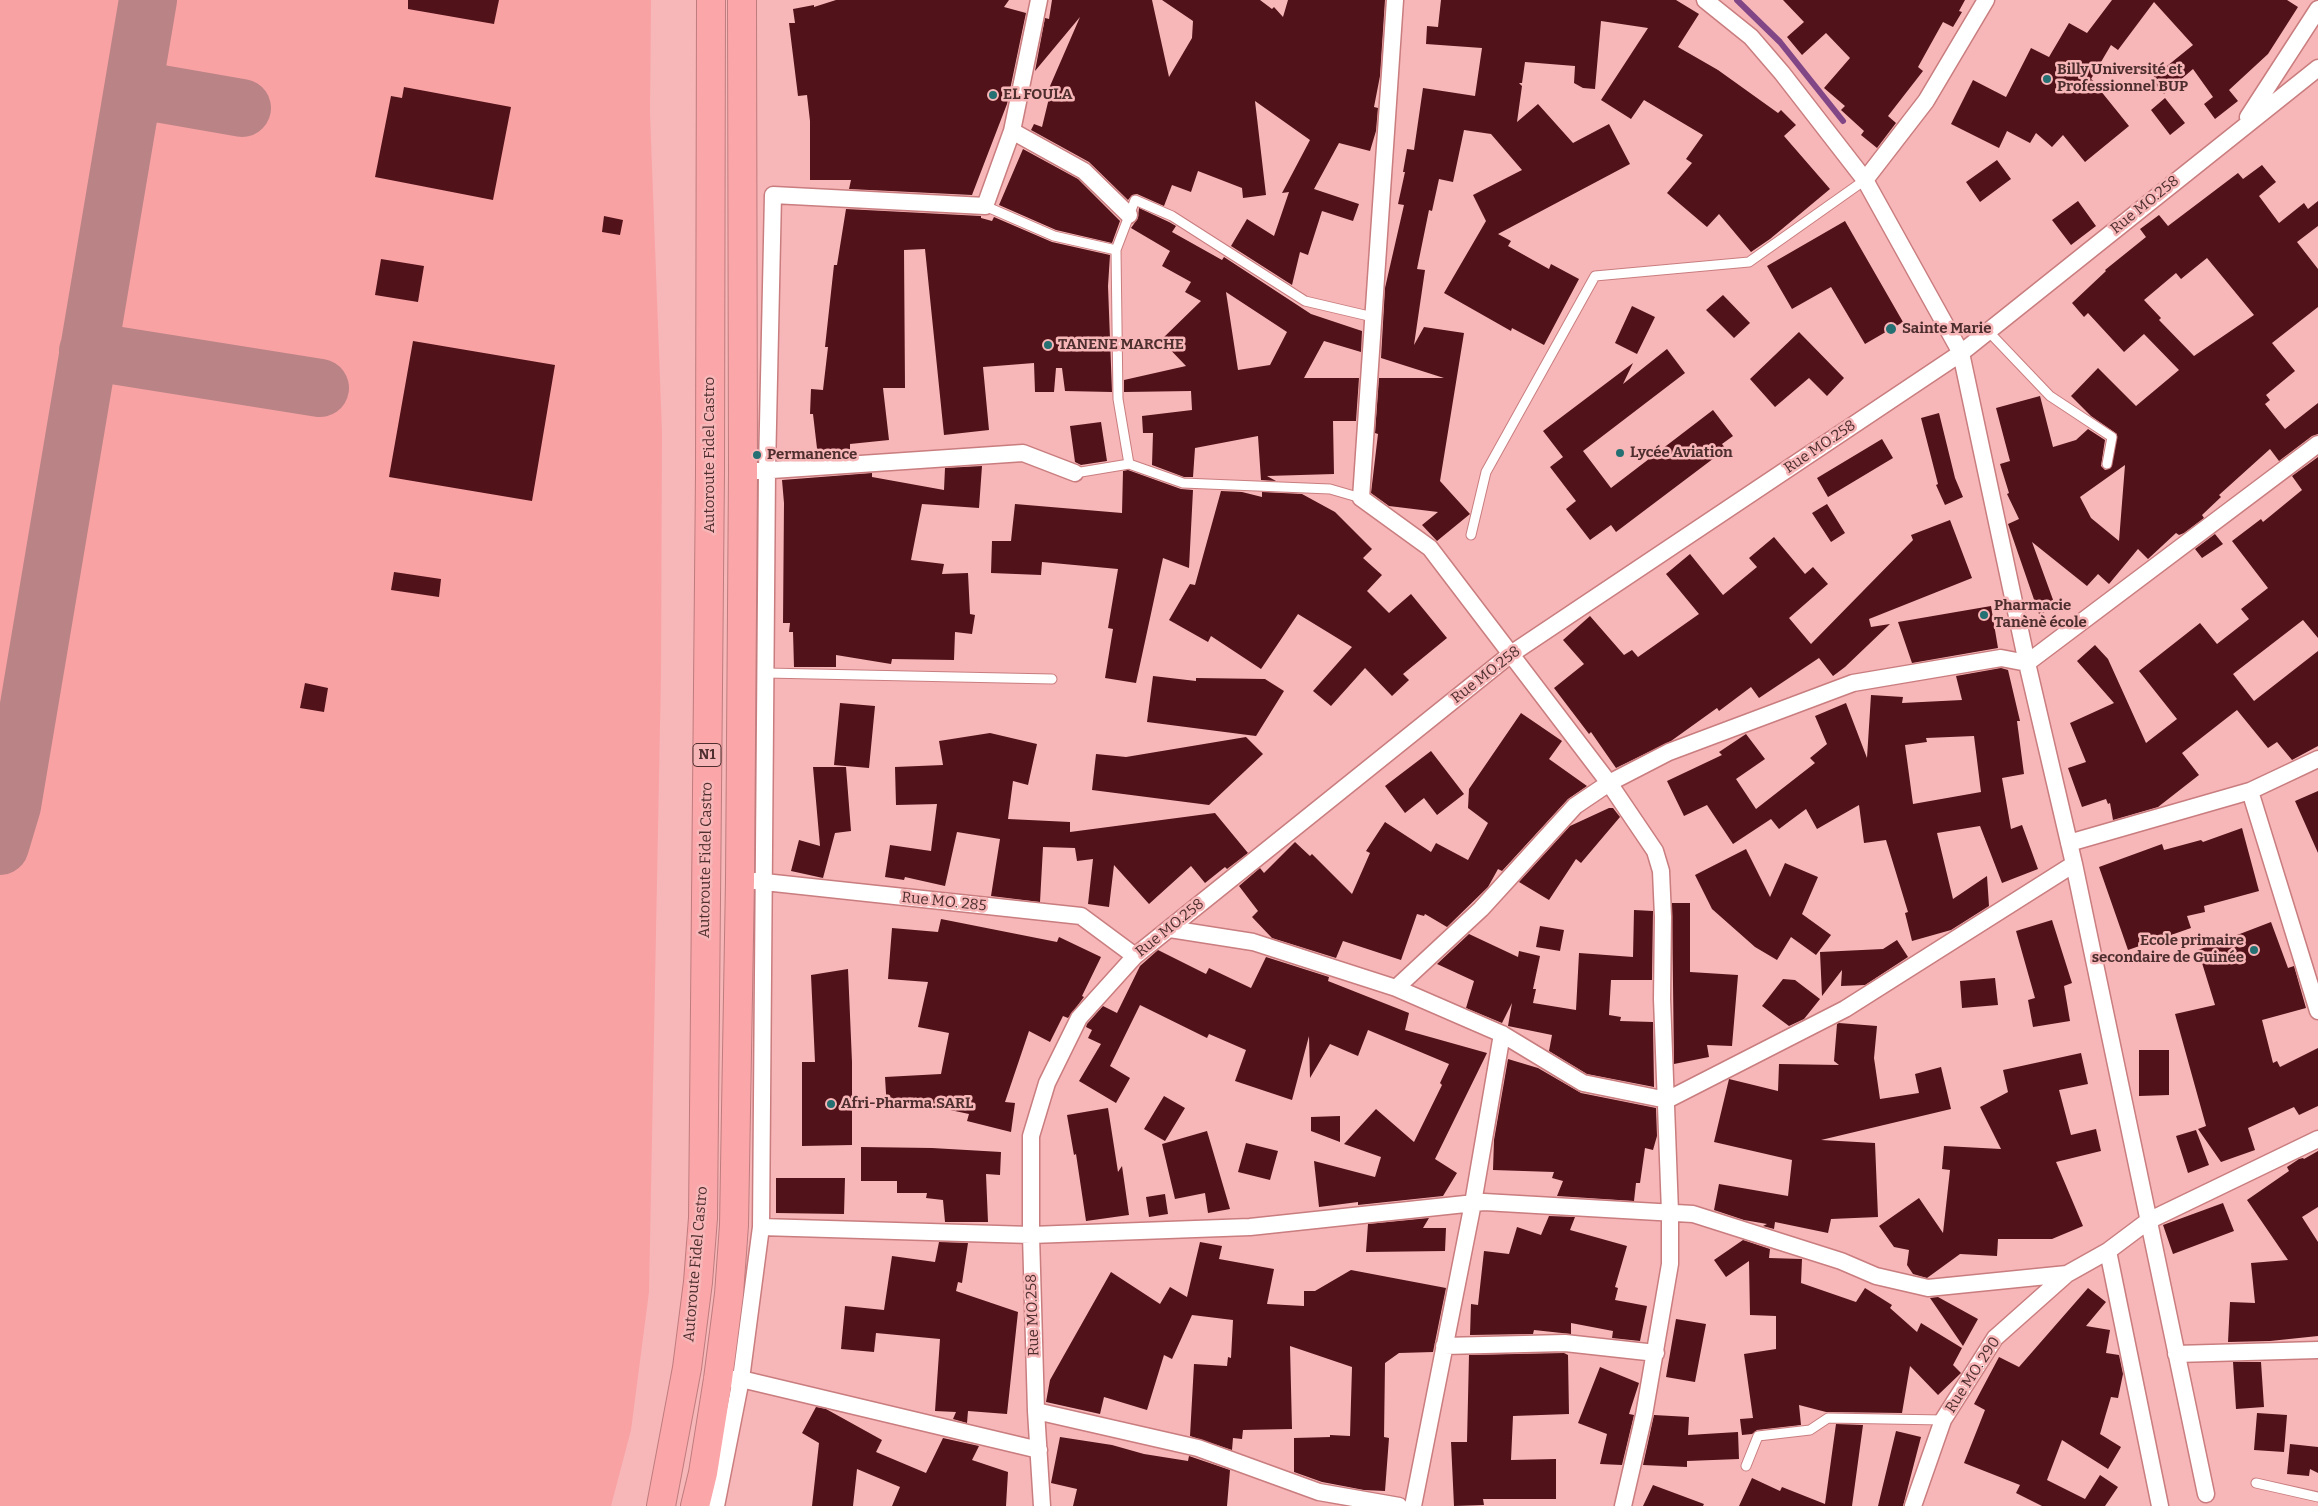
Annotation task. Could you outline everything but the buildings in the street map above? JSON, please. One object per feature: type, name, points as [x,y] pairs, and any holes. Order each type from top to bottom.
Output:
[{"type":"highway","name":"Autoroute Fidel Castro","points":[[661,1506],[687,1368],[698,1282],[702,1218],[710,493],[711,0]]},
{"type":"highway","name":"N1","points":[[695,1506],[730,1379],[729,1294],[752,881],[755,471],[742,0]]},
{"type":"street","points":[[716,1506],[730,1379],[762,1226],[752,881],[766,673],[755,471],[773,195],[985,206],[1012,131],[1039,0]]},
{"type":"street","points":[[1395,0],[1361,498],[1430,548],[1609,783],[1655,851],[1661,871],[1663,916],[1662,999],[1667,1100],[1670,1264],[1656,1353],[1623,1506]]},
{"type":"street","points":[[1705,0],[1751,37],[1782,73],[1865,180],[1961,353],[2027,663],[2074,864],[2208,1500]]},
{"type":"street","points":[[1865,180],[1926,101],[1986,0]]},
{"type":"street","points":[[2241,128],[2318,9]]},
{"type":"street","name":"Rue MO.258","points":[[1042,1506],[1036,1411],[1031,1235],[1032,1136],[1047,1082],[1079,1018],[1135,956],[1511,654],[1961,353],[2318,68]]},
{"type":"street","points":[[1012,131],[1084,171],[1129,216]]},
{"type":"street","points":[[1396,988],[1481,909],[1575,806],[1609,783],[1670,752],[1853,683],[2001,658],[2027,663],[2318,444]]},
{"type":"street","points":[[755,471],[1023,453],[1075,473]]},
{"type":"street","points":[[2069,843],[2250,791],[2318,759]]},
{"type":"street","points":[[2250,791],[2318,1011]]},
{"type":"street","points":[[1170,929],[1253,942],[1396,988],[1502,1034],[1583,1083],[1667,1100],[1845,1009],[2074,864]]},
{"type":"street","name":"Rue MO. 285","points":[[752,881],[1081,916],[1135,956]]},
{"type":"street","points":[[1413,1506],[1473,1203],[1502,1034]]},
{"type":"street","name":"Rue MO. 290","points":[[1913,1506],[1943,1420],[1995,1338],[2067,1274],[2108,1251],[2148,1221],[2318,1139]]},
{"type":"street","points":[[762,1226],[1031,1235],[1250,1227],[1484,1202],[1693,1214],[1841,1261],[1876,1276],[1928,1288],[2067,1274]]},
{"type":"street","points":[[2108,1251],[2160,1506]]},
{"type":"street","points":[[1444,1346],[1565,1343],[1656,1353]]},
{"type":"street","points":[[2176,1354],[2318,1350]]},
{"type":"street","points":[[730,1379],[1039,1450]]},
{"type":"street","points":[[1036,1411],[1198,1448],[1319,1492],[1399,1506]]},
{"type":"lane","points":[[1471,535],[1486,472],[1596,276],[1749,262],[1865,180]]},
{"type":"lane","points":[[1128,464],[1118,399],[1116,250],[1134,200],[1172,216],[1305,301],[1373,317]]},
{"type":"lane","points":[[985,206],[1054,236],[1116,250]]},
{"type":"lane","points":[[1988,331],[2050,396],[2112,437],[2107,464]]},
{"type":"lane","points":[[1075,473],[1128,464],[1183,483],[1330,489],[1361,498]]},
{"type":"lane","points":[[766,673],[1052,679]]},
{"type":"lane","points":[[1746,1466],[1758,1436],[1810,1430],[1828,1418],[1943,1420]]},
{"type":"lane","points":[[2256,1483],[2318,1497]]},
{"type":"shaded area","points":[[0,0],[651,0],[650,113],[662,433],[661,674],[649,1292],[631,1430],[611,1506],[0,1506]]},
{"type":"waterway","points":[[1737,0],[1780,42],[1843,121]]},
{"type":"taxiway","points":[[0,846],[12,806],[148,0]]},
{"type":"taxiway","points":[[133,89],[242,108]]},
{"type":"taxiway","points":[[88,351],[320,388]]},
{"type":"place","name":"Billy Université et Professionnel BUP","points":[[2047,79]]},
{"type":"place","name":"EL FOULA","points":[[993,95]]},
{"type":"place","name":"Sainte Marie","points":[[1891,329]]},
{"type":"place","name":"TANENE MARCHE","points":[[1048,345]]},
{"type":"place","name":"Lycée Aviation","points":[[1620,453]]},
{"type":"place","name":"Permanence","points":[[757,455]]},
{"type":"place","name":"Pharmacie Tanènè école","points":[[1984,615]]},
{"type":"place","name":"Ecole primaire secondaire de Guinée","points":[[2254,950]]},
{"type":"place","name":"Afri-Pharma.SARL","points":[[831,1104]]}]
